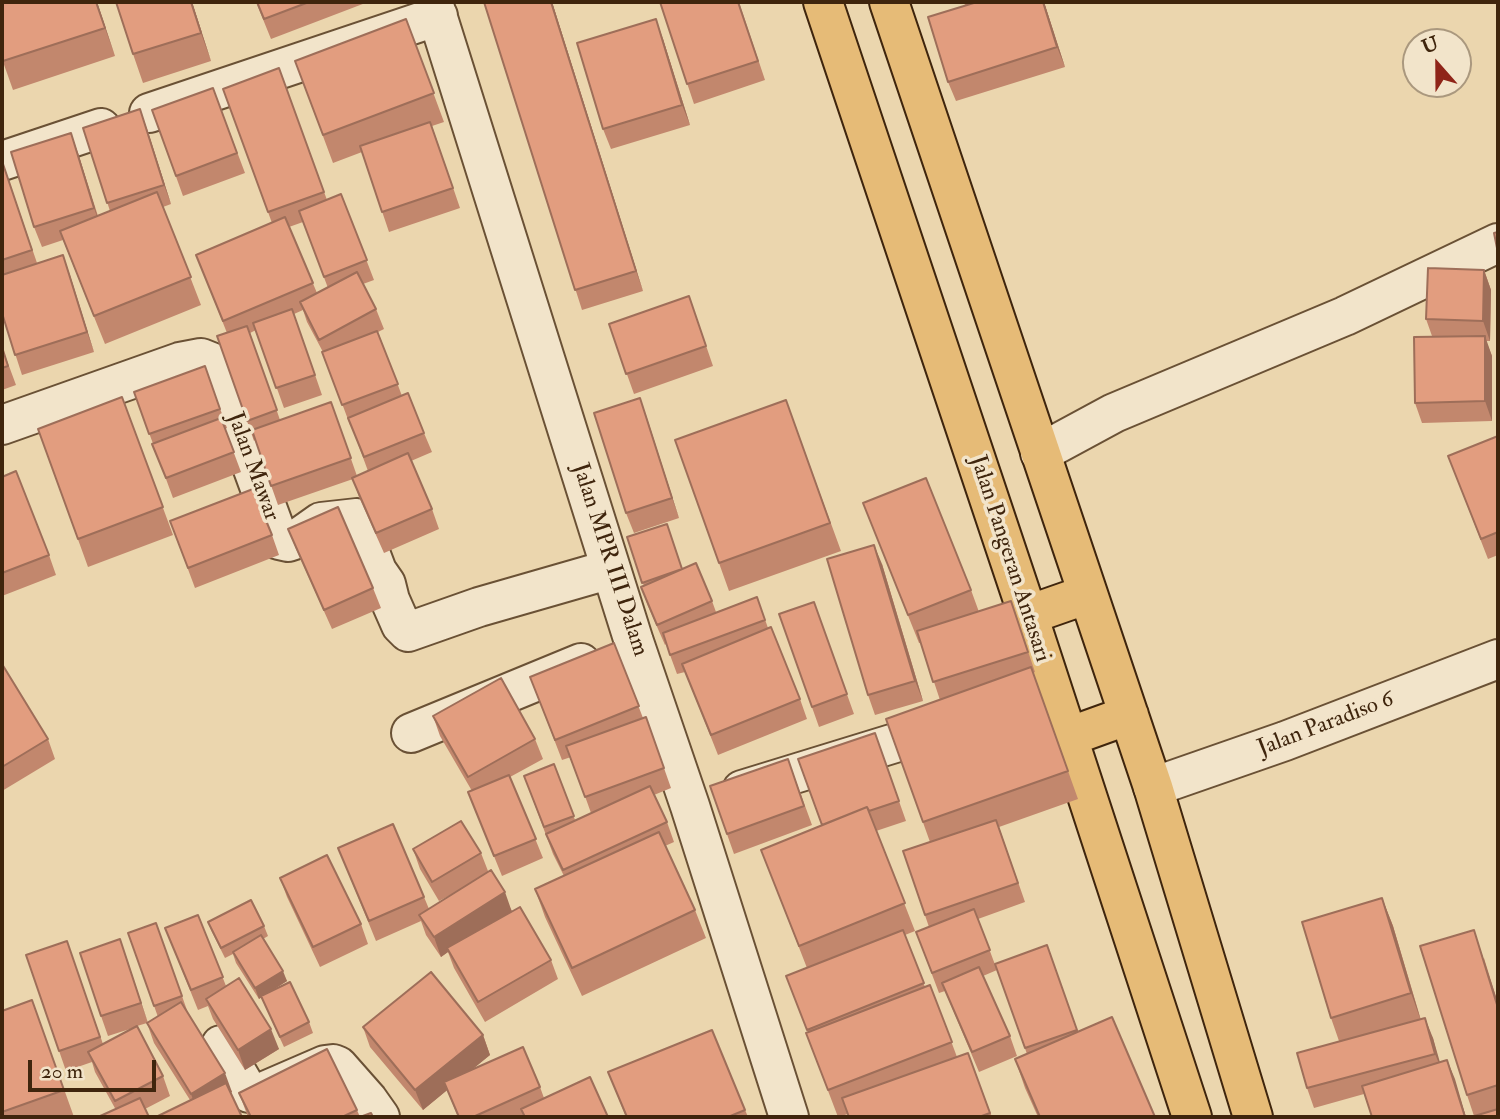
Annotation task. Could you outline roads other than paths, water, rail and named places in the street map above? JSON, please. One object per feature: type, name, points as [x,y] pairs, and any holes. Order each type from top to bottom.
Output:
[{"type":"main road","name":"Jalan Pangeran Antasari","points":[[823,2],[1050,681],[1192,1117]]},
{"type":"main road","points":[[889,2],[1153,787],[1253,1117]]},
{"type":"main road","points":[[1028,615],[1088,594]]},
{"type":"main road","points":[[1068,737],[1129,715]]},
{"type":"street","points":[[149,113],[436,9]]},
{"type":"street","name":"Jalan MPR III Dalam","points":[[436,9],[634,642],[690,806],[789,1117]]},
{"type":"street","points":[[2,161],[101,128]]},
{"type":"street","points":[[1040,453],[1114,413],[1345,316],[1498,243]]},
{"type":"street","name":"Jalan Mawar","points":[[2,425],[180,362],[201,358],[211,362],[217,370],[279,540],[288,542],[297,539],[321,522],[357,518],[401,625],[408,632],[479,607],[611,569]]},
{"type":"street","points":[[411,733],[634,642]]},
{"type":"street","name":"Jalan Paradiso 6","points":[[1153,787],[1285,741],[1498,659]]},
{"type":"street","points":[[1015,695],[1050,681]]},
{"type":"street","points":[[690,806],[921,735],[979,710]]},
{"type":"street","points":[[220,1045],[249,1093],[258,1094],[333,1064],[361,1091],[380,1117]]}]
